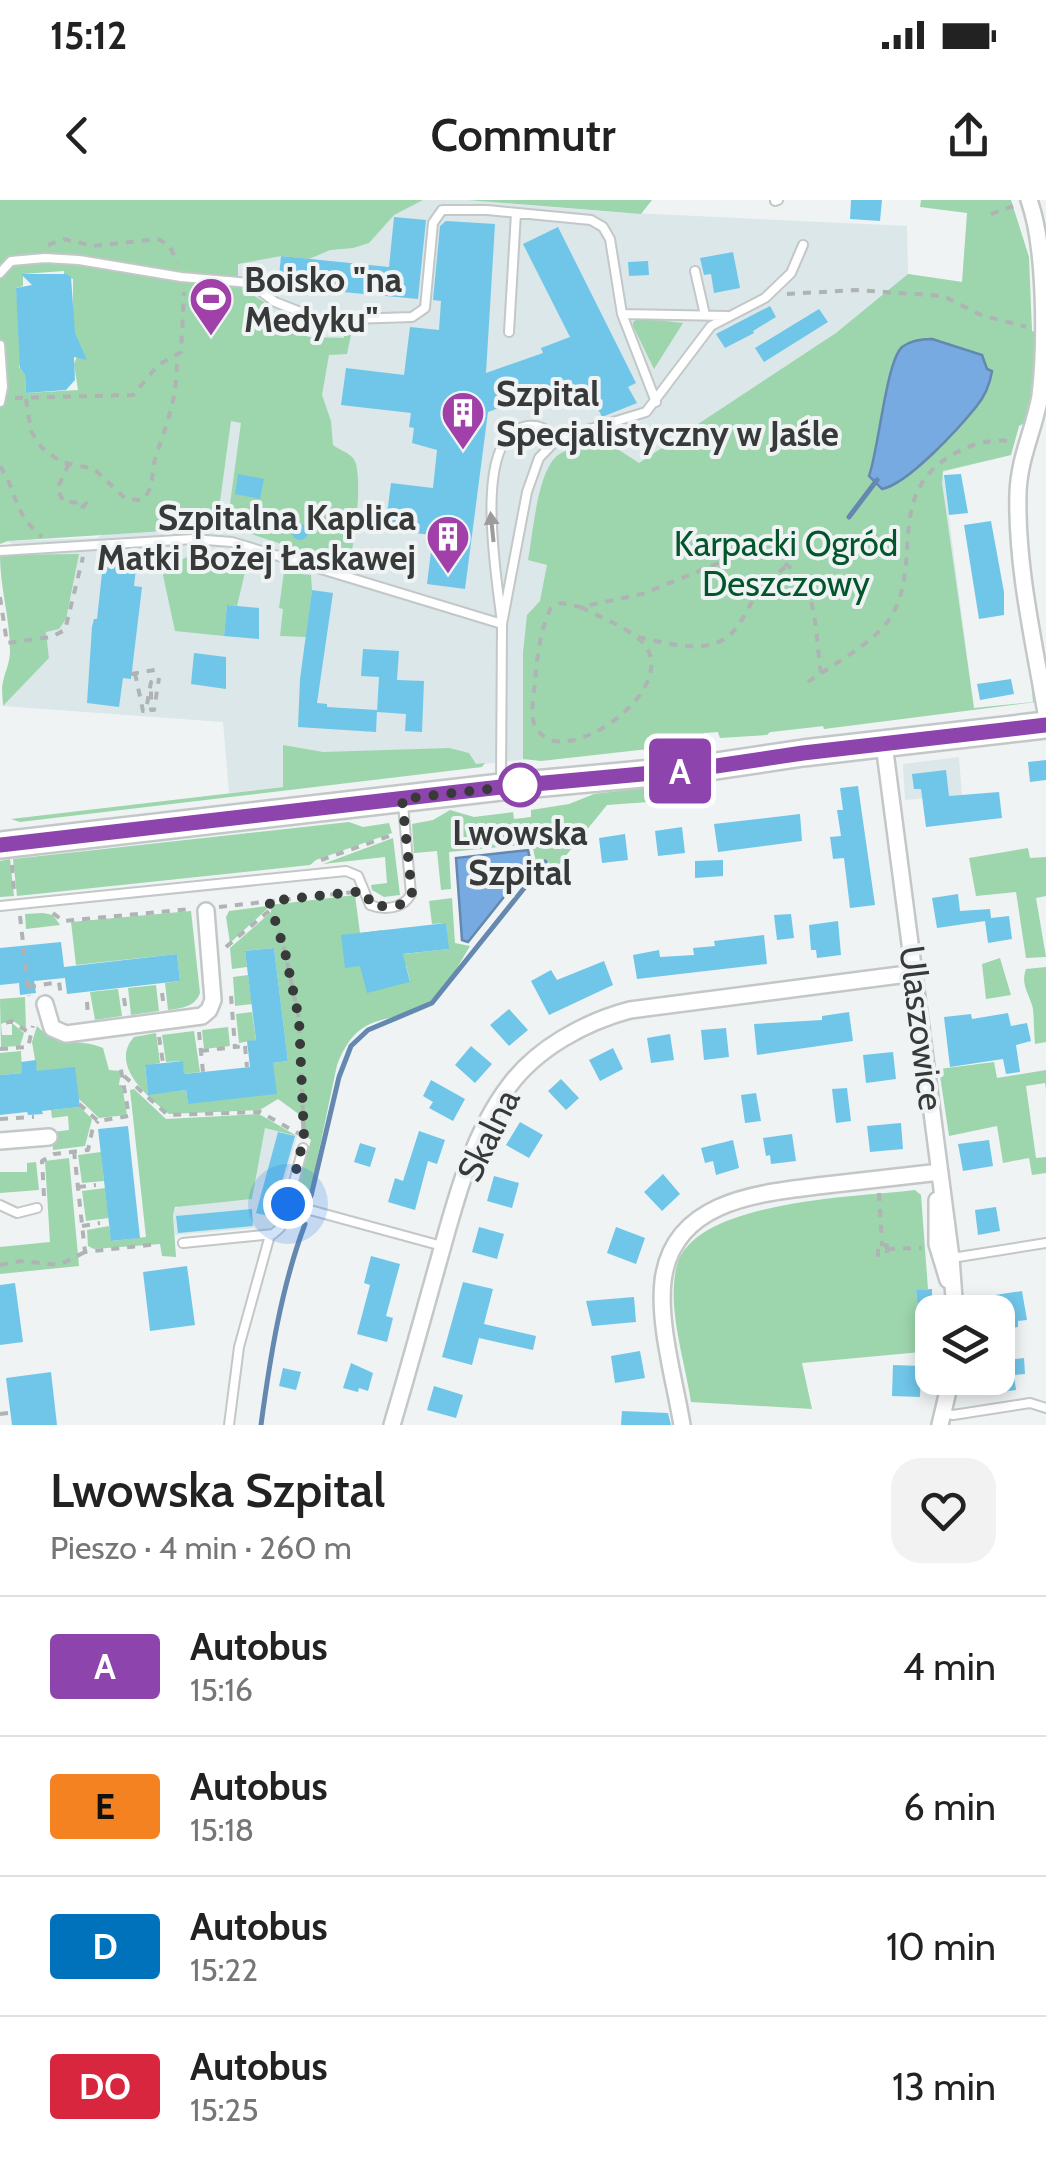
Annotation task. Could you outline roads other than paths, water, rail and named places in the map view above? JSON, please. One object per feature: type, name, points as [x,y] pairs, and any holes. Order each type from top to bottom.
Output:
[{"type":"main road","points":[[3,844],[501,787],[696,769],[1046,725]]},
{"type":"street","points":[[1027,206],[1044,254],[1046,331],[1041,392],[1020,462],[1018,499],[1024,568],[1046,713]]},
{"type":"street","name":"Ulaszowice","points":[[884,744],[954,1295]]},
{"type":"street","points":[[45,1004],[52,1028],[66,1034],[202,1016],[210,1010],[212,1000],[205,909]]},
{"type":"street","name":"Skalna","points":[[392,1425],[474,1150],[508,1087],[536,1058],[588,1025],[630,1010],[915,973]]},
{"type":"street","points":[[0,1141],[49,1137]]},
{"type":"street","points":[[682,1425],[663,1298],[666,1264],[678,1238],[708,1212],[756,1194],[940,1172],[936,1244],[954,1292]]},
{"type":"lane","points":[[0,273],[12,261],[79,260],[181,277],[250,283],[275,302],[320,320],[416,316],[426,306],[433,223],[439,212],[448,208],[591,220],[603,227],[610,239],[622,314],[656,402]]},
{"type":"lane","points":[[509,332],[516,214]]},
{"type":"lane","points":[[502,624],[530,478],[539,458],[557,439],[640,415],[656,402],[712,326],[766,298],[790,273],[804,245]]},
{"type":"lane","points":[[695,271],[705,315]]},
{"type":"lane","points":[[622,314],[731,316]]},
{"type":"lane","points":[[0,345],[1,400]]},
{"type":"lane","points":[[501,787],[502,624],[491,509],[498,454],[508,436],[522,427],[540,426],[557,439]]},
{"type":"lane","points":[[0,550],[194,539],[232,542],[502,624]]},
{"type":"lane","points":[[0,906],[17,910],[351,871],[358,876],[368,903],[377,908],[399,906],[410,898],[402,799]]},
{"type":"lane","points":[[204,886],[205,909]]},
{"type":"lane","points":[[183,1242],[270,1235],[280,1228],[302,1148]]},
{"type":"lane","points":[[288,1204],[443,1246]]},
{"type":"lane","points":[[0,1205],[17,1213],[37,1208]]},
{"type":"lane","points":[[230,1425],[239,1347],[270,1235]]},
{"type":"lane","points":[[951,1258],[1046,1243]]},
{"type":"lane","points":[[941,1419],[1030,1404],[1046,1408]]},
{"type":"water","points":[[932,339],[982,355],[987,369],[992,371],[988,385],[976,407],[932,454],[905,477],[882,489],[869,476],[896,356],[909,343]]},
{"type":"water","points":[[528,850],[531,863],[468,942],[462,940],[456,858]]},
{"type":"waterway","points":[[849,517],[877,480]]},
{"type":"waterway","points":[[311,1196],[339,1077],[351,1046],[368,1030],[432,1003],[545,862]]},
{"type":"waterway","points":[[261,1425],[283,1298],[305,1224]]},
{"type":"place","name":"Boisko \"na Medyku\"","points":[[211,337]]},
{"type":"place","name":"Szpital Specjalistyczny w Jaśle","points":[[463,451]]},
{"type":"place","name":"Szpitalna Kaplica Matki Bożej Łaskawej","points":[[448,575]]},
{"type":"place","name":"Lwowska Szpital","points":[[520,785]]},
{"type":"park label","name":"Karpacki Ogród Deszczowy","points":[[786,563]]}]
